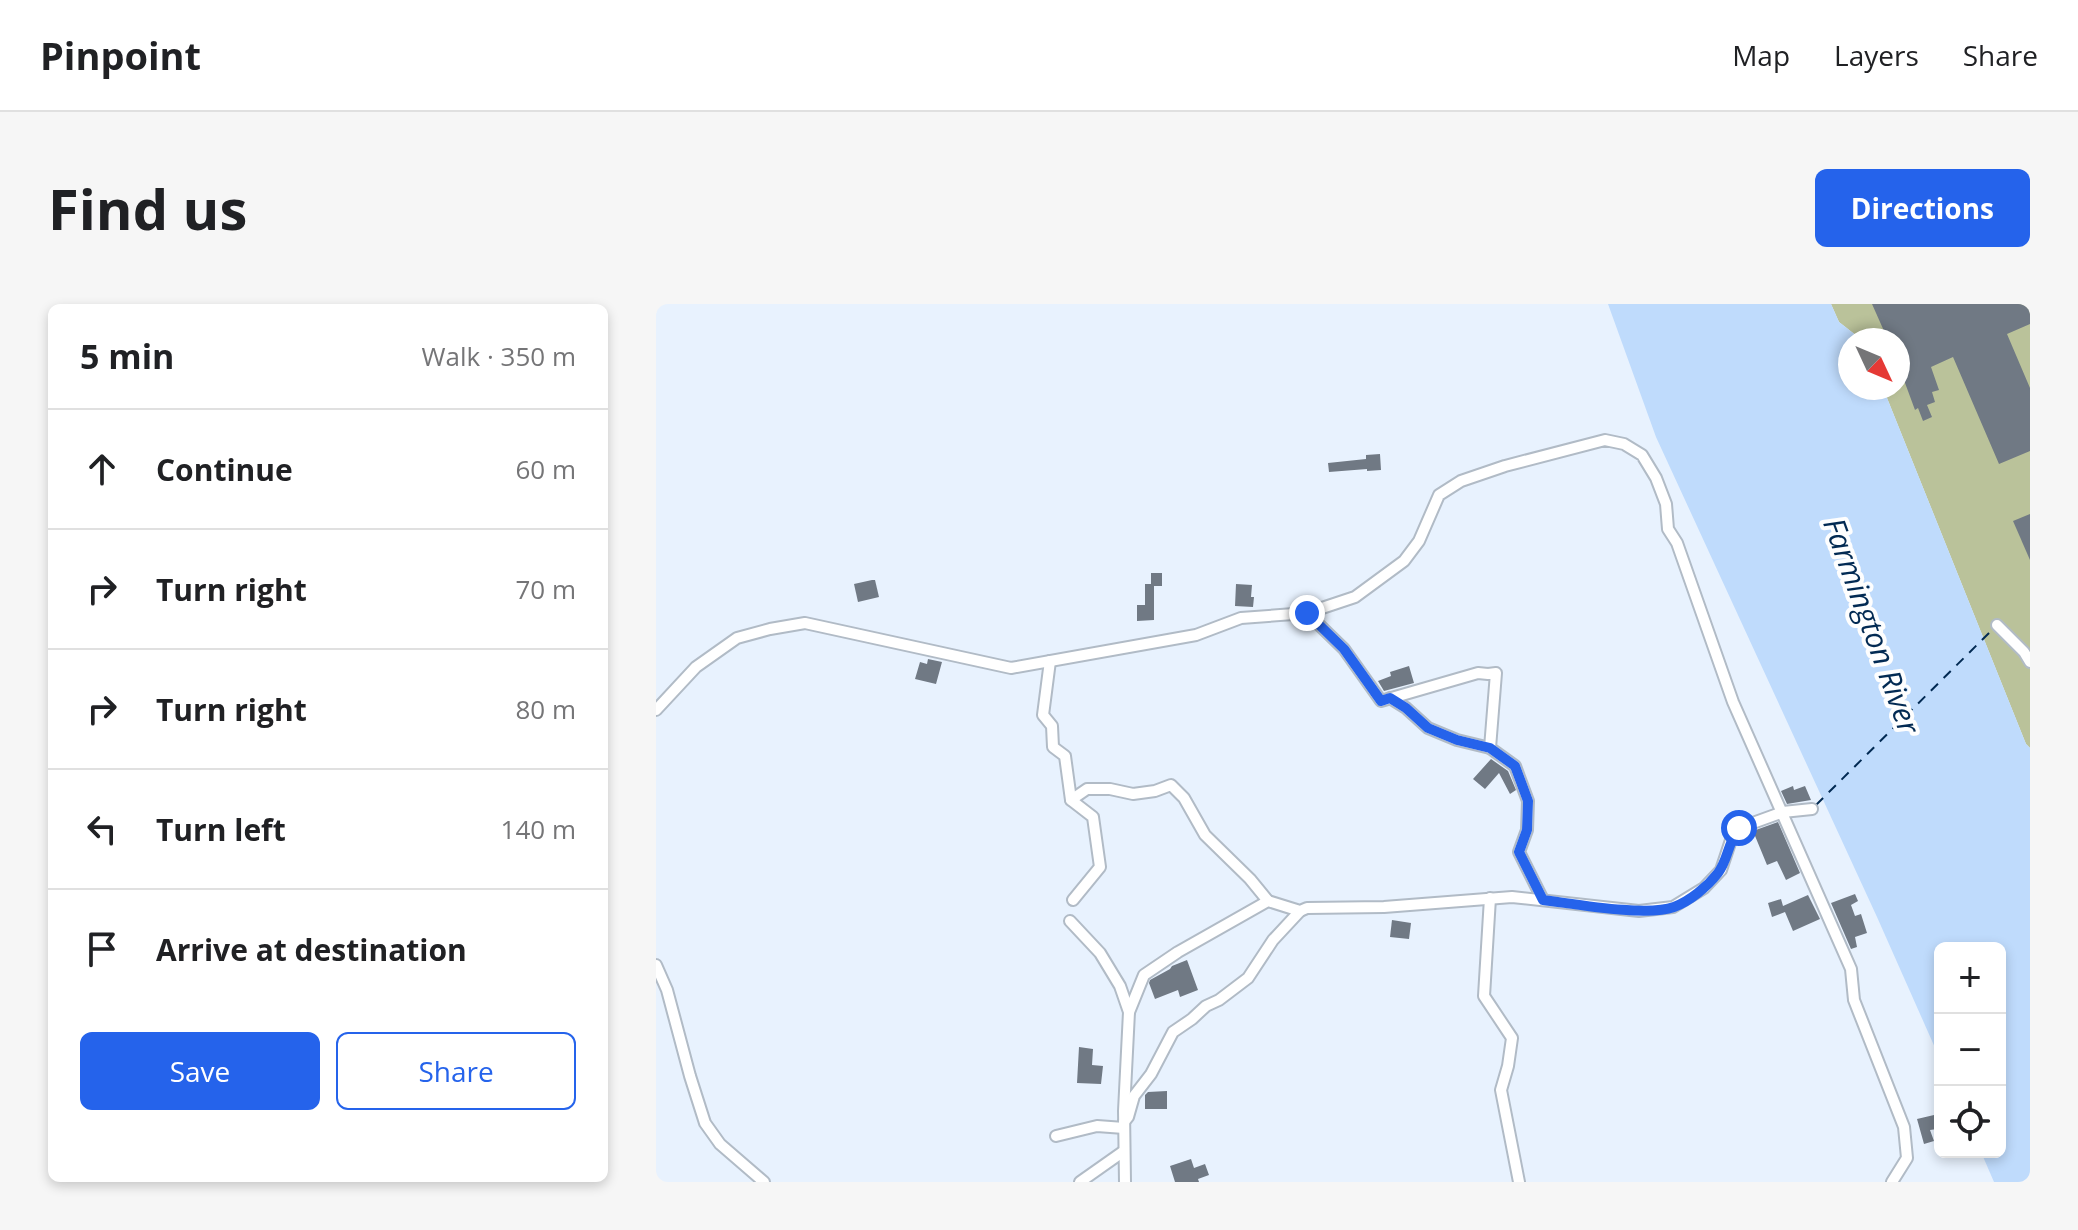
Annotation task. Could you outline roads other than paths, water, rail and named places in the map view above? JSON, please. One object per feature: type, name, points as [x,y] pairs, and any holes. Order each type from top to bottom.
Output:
[{"type":"street","points":[[656,710],[696,667],[737,638],[805,623],[1011,668],[1196,635],[1241,618],[1307,613],[1355,597],[1404,561],[1419,541],[1439,495],[1461,481],[1605,440],[1624,444],[1642,455],[1656,478],[1666,504],[1668,529],[1677,543],[1733,702],[1851,969],[1854,1000],[1904,1127],[1907,1158],[1892,1182]]},
{"type":"street","points":[[1307,613],[1344,649],[1381,701],[1478,673],[1496,673],[1490,748]]},
{"type":"street","points":[[1997,625],[2030,662]]},
{"type":"street","points":[[1050,661],[1043,715],[1052,726],[1053,747],[1065,756],[1071,800],[1093,817],[1100,867],[1073,900]]},
{"type":"street","points":[[1390,698],[1428,728],[1457,740],[1490,748],[1515,766],[1528,801],[1527,830],[1519,852],[1543,900]]},
{"type":"street","points":[[1071,800],[1087,789],[1110,789],[1133,794],[1171,785],[1184,798],[1205,835],[1268,901],[1300,911]]},
{"type":"street","points":[[1124,1125],[1134,1096],[1151,1074],[1173,1032],[1248,978],[1273,940],[1300,911],[1307,908],[1384,907],[1512,897],[1639,911],[1673,907],[1704,888],[1721,870],[1732,837],[1739,828],[1783,812],[1812,809]]},
{"type":"street","points":[[1490,898],[1484,996],[1512,1038],[1501,1090],[1519,1182]]},
{"type":"street","points":[[1125,1182],[1129,1012],[1144,975],[1268,901]]},
{"type":"street","points":[[1070,921],[1100,953],[1120,986],[1129,1012]]},
{"type":"street","points":[[656,965],[667,990],[705,1123],[720,1144],[764,1182]]},
{"type":"street","points":[[1056,1136],[1097,1126],[1124,1125]]},
{"type":"street","points":[[1080,1182],[1124,1151]]},
{"type":"water","name":"Farmington River","points":[[1608,304],[1831,304],[1839,322],[1847,328],[1838,328],[1838,400],[1888,400],[2030,748],[2030,1182],[1994,1182],[1984,1158],[2006,1158],[2006,942],[1934,942],[1934,1045],[1656,437]]}]
